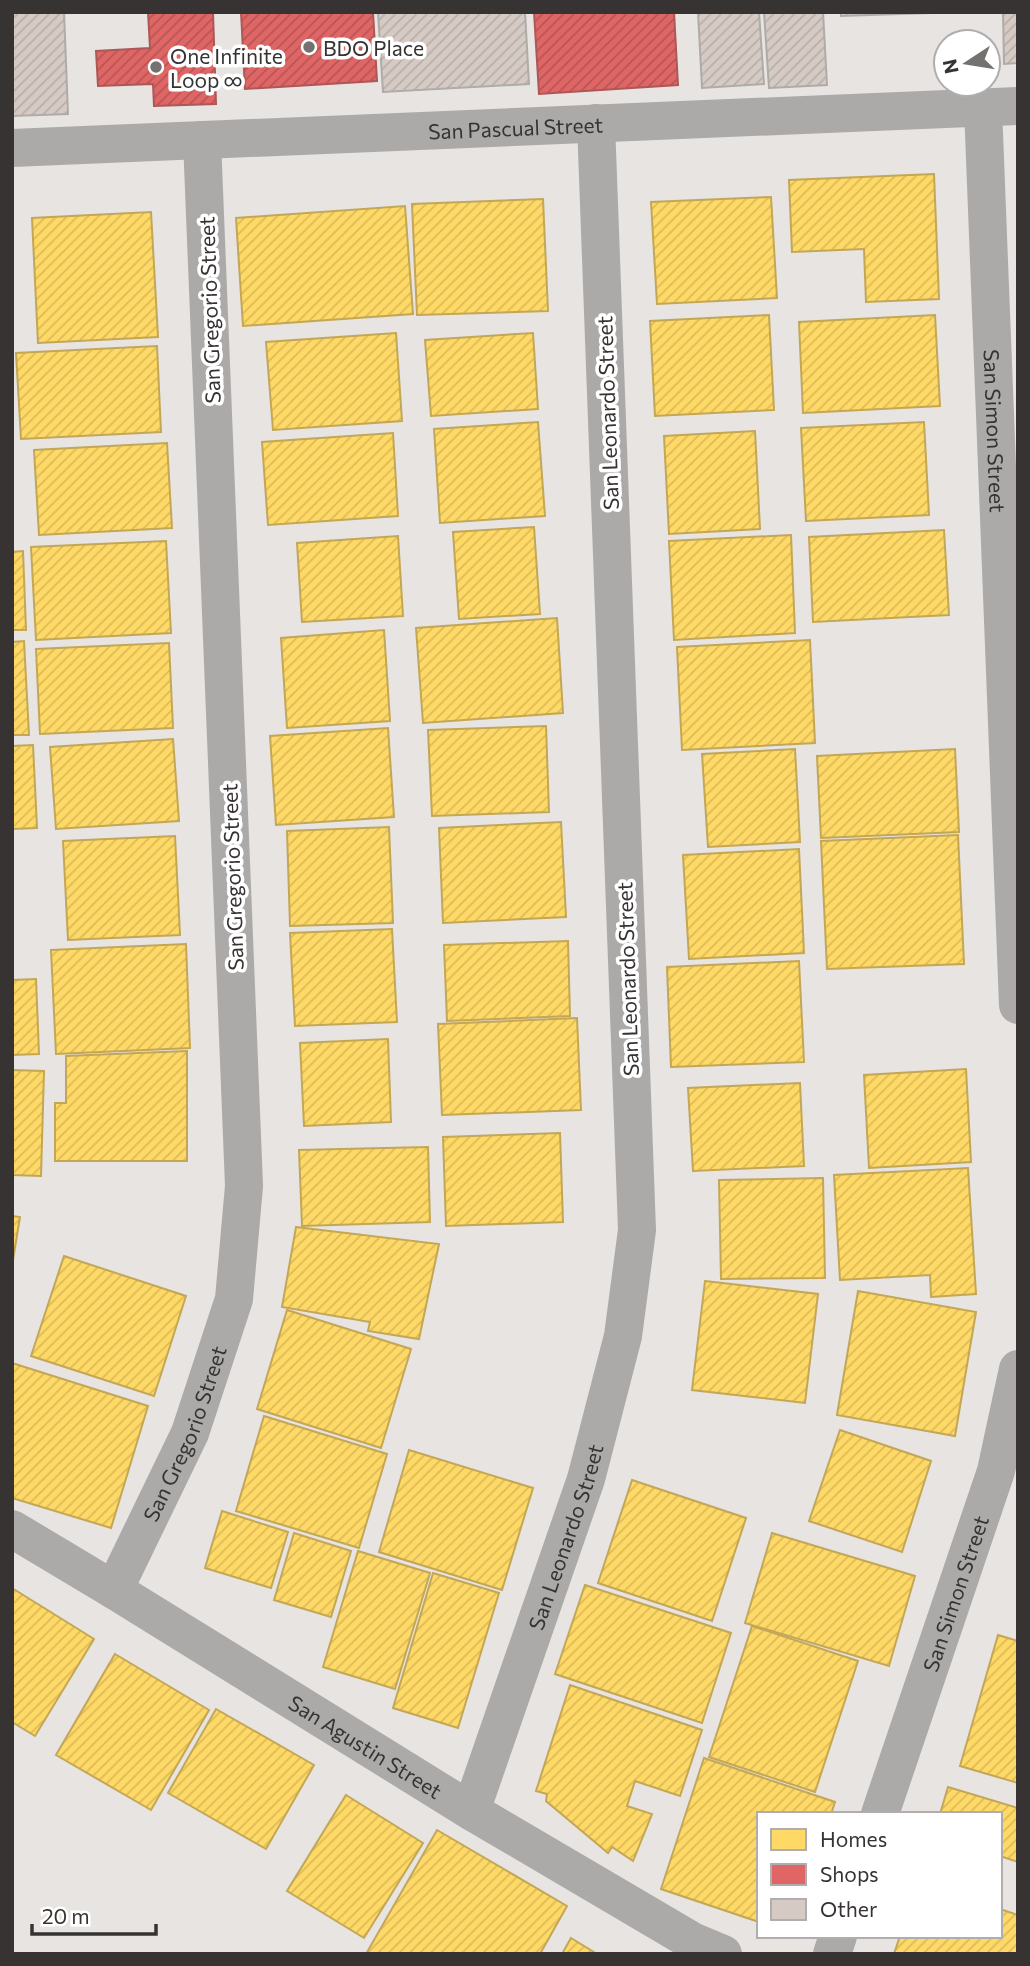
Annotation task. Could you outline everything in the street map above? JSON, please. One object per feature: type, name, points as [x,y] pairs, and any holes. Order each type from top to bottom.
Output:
[{"type":"street","name":"San Pascual Street","points":[[12,148],[1000,106]]},
{"type":"street","name":"San Simon Street","points":[[1000,106],[1018,1005]]},
{"type":"street","name":"San Leonardo Street","points":[[471,1811],[586,1479],[623,1336],[637,1230],[596,123]]},
{"type":"street","name":"San Gregorio Street","points":[[114,1590],[190,1433],[234,1299],[244,1186],[202,140]]},
{"type":"street","name":"San Simon Street","points":[[881,1812],[996,1471],[1018,1369]]},
{"type":"street","name":"San Agustin Street","points":[[12,1529],[471,1811],[692,1941],[723,1954]]},
{"type":"building: Homes","points":[[934,174],[939,299],[866,302],[864,249],[792,252],[789,180]]},
{"type":"building: Homes","points":[[771,197],[777,298],[657,304],[651,202]]},
{"type":"building: Homes","points":[[543,199],[548,311],[417,315],[412,204]]},
{"type":"building: Homes","points":[[405,206],[413,314],[243,326],[236,218]]},
{"type":"building: Homes","points":[[151,212],[158,337],[38,343],[32,218]]},
{"type":"building: Homes","points":[[769,315],[774,410],[655,416],[650,321]]},
{"type":"building: Homes","points":[[935,315],[940,406],[803,413],[799,322]]},
{"type":"building: Homes","points":[[396,333],[402,421],[273,430],[266,342]]},
{"type":"building: Homes","points":[[533,333],[538,409],[431,416],[425,340]]},
{"type":"building: Homes","points":[[157,346],[161,432],[21,439],[16,353]]},
{"type":"building: Homes","points":[[538,422],[545,516],[440,523],[434,429]]},
{"type":"building: Homes","points":[[924,422],[929,515],[806,521],[801,428]]},
{"type":"building: Homes","points":[[755,431],[760,529],[669,534],[664,436]]},
{"type":"building: Homes","points":[[393,433],[398,516],[268,525],[262,442]]},
{"type":"building: Homes","points":[[167,443],[172,528],[39,535],[34,450]]},
{"type":"building: Homes","points":[[534,527],[540,614],[459,619],[453,532]]},
{"type":"building: Homes","points":[[944,530],[949,615],[813,622],[809,537]]},
{"type":"building: Homes","points":[[791,535],[795,633],[674,640],[669,541]]},
{"type":"building: Homes","points":[[398,536],[403,616],[302,622],[297,543]]},
{"type":"building: Homes","points":[[166,541],[171,633],[36,640],[31,547]]},
{"type":"building: Homes","points":[[23,551],[26,630],[12,630],[12,552]]},
{"type":"building: Homes","points":[[557,618],[563,713],[423,723],[416,628]]},
{"type":"building: Homes","points":[[384,630],[390,721],[287,728],[281,638]]},
{"type":"building: Homes","points":[[810,640],[815,743],[682,750],[677,647]]},
{"type":"building: Homes","points":[[24,641],[29,735],[12,735],[12,642]]},
{"type":"building: Homes","points":[[169,643],[173,728],[40,734],[36,649]]},
{"type":"building: Homes","points":[[546,726],[549,812],[432,816],[428,730]]},
{"type":"building: Homes","points":[[388,728],[394,817],[276,825],[270,736]]},
{"type":"building: Homes","points":[[173,739],[179,821],[56,829],[50,747]]},
{"type":"building: Homes","points":[[33,745],[37,828],[12,829],[12,746]]},
{"type":"building: Homes","points":[[795,749],[800,842],[708,847],[702,754]]},
{"type":"building: Homes","points":[[955,749],[959,832],[821,838],[817,756]]},
{"type":"building: Homes","points":[[561,822],[566,917],[443,923],[439,828]]},
{"type":"building: Homes","points":[[389,827],[393,923],[290,926],[287,831]]},
{"type":"building: Homes","points":[[958,835],[964,964],[827,969],[821,841]]},
{"type":"building: Homes","points":[[175,836],[180,935],[68,940],[63,841]]},
{"type":"building: Homes","points":[[799,849],[804,953],[689,959],[683,855]]},
{"type":"building: Homes","points":[[392,929],[397,1022],[295,1026],[290,933]]},
{"type":"building: Homes","points":[[568,941],[570,1016],[447,1021],[444,945]]},
{"type":"building: Homes","points":[[186,944],[190,1048],[56,1054],[51,950]]},
{"type":"building: Homes","points":[[799,961],[804,1062],[671,1067],[667,967]]},
{"type":"building: Homes","points":[[36,979],[39,1054],[12,1055],[12,980]]},
{"type":"building: Homes","points":[[577,1018],[581,1110],[442,1115],[438,1024]]},
{"type":"building: Homes","points":[[388,1039],[391,1122],[304,1126],[300,1043]]},
{"type":"building: Homes","points":[[187,1051],[187,1161],[55,1161],[55,1103],[66,1103],[66,1056]]},
{"type":"building: Homes","points":[[966,1069],[971,1162],[869,1168],[864,1075]]},
{"type":"building: Homes","points":[[12,1070],[44,1071],[41,1176],[12,1175]]},
{"type":"building: Homes","points":[[800,1083],[804,1166],[693,1171],[688,1088]]},
{"type":"building: Homes","points":[[560,1133],[563,1222],[446,1226],[443,1137]]},
{"type":"building: Homes","points":[[428,1147],[430,1222],[302,1226],[299,1150]]},
{"type":"building: Homes","points":[[968,1168],[976,1294],[931,1297],[930,1275],[840,1280],[834,1175]]},
{"type":"building: Homes","points":[[823,1178],[825,1278],[721,1279],[719,1180]]},
{"type":"building: Homes","points":[[12,1216],[20,1217],[12,1266]]},
{"type":"building: Homes","points":[[296,1227],[439,1244],[419,1339],[368,1331],[370,1322],[282,1307]]},
{"type":"building: Homes","points":[[64,1256],[186,1296],[154,1396],[31,1356]]},
{"type":"building: Homes","points":[[705,1281],[818,1294],[805,1403],[692,1390]]},
{"type":"building: Homes","points":[[858,1291],[976,1312],[955,1436],[837,1415]]},
{"type":"building: Homes","points":[[287,1310],[411,1349],[381,1448],[257,1409]]},
{"type":"building: Homes","points":[[12,1363],[148,1406],[111,1528],[12,1498]]},
{"type":"building: Homes","points":[[264,1416],[387,1454],[359,1548],[236,1511]]},
{"type":"building: Homes","points":[[840,1430],[931,1461],[902,1552],[809,1521]]},
{"type":"building: Homes","points":[[409,1450],[533,1488],[502,1590],[379,1552]]},
{"type":"building: Homes","points":[[632,1480],[746,1518],[712,1621],[598,1583]]},
{"type":"building: Homes","points":[[222,1511],[288,1532],[271,1588],[205,1568]]},
{"type":"building: Homes","points":[[294,1533],[351,1551],[331,1617],[274,1600]]},
{"type":"building: Homes","points":[[772,1533],[915,1576],[889,1666],[745,1623]]},
{"type":"building: Homes","points":[[358,1551],[430,1573],[395,1689],[323,1667]]},
{"type":"building: Homes","points":[[433,1573],[499,1593],[458,1728],[393,1708]]},
{"type":"building: Homes","points":[[585,1585],[731,1633],[702,1723],[555,1674]]},
{"type":"building: Homes","points":[[12,1588],[94,1639],[35,1736],[12,1722]]},
{"type":"building: Homes","points":[[752,1626],[858,1661],[815,1792],[709,1757]]},
{"type":"building: Homes","points":[[998,1635],[1018,1641],[1018,1783],[960,1766]]},
{"type":"building: Homes","points":[[115,1654],[209,1710],[151,1810],[56,1755]]},
{"type":"building: Homes","points":[[570,1685],[702,1730],[680,1796],[635,1781],[627,1806],[652,1814],[633,1861],[612,1847],[608,1853],[546,1801],[547,1794],[536,1791]]},
{"type":"building: Homes","points":[[216,1709],[314,1765],[266,1849],[168,1793]]},
{"type":"building: Homes","points":[[704,1758],[835,1802],[832,1812],[757,1812],[757,1921],[661,1889]]},
{"type":"building: Homes","points":[[948,1787],[1018,1808],[1018,1862],[1002,1857],[1002,1812],[941,1812]]},
{"type":"building: Homes","points":[[346,1795],[423,1843],[364,1938],[287,1891]]},
{"type":"building: Homes","points":[[437,1830],[567,1906],[540,1954],[366,1954]]},
{"type":"building: Homes","points":[[1002,1910],[1018,1915],[1018,1954],[894,1954],[899,1938],[1002,1938]]},
{"type":"building: Homes","points":[[571,1938],[597,1954],[562,1954]]},
{"type":"building: Shops","name":"One Infinite Loop ∞","points":[[148,12],[213,12],[216,104],[154,106],[153,84],[98,86],[96,51],[150,48]]},
{"type":"building: Shops","name":"BDO Place","points":[[241,12],[373,12],[377,81],[245,89]]},
{"type":"building: Shops","points":[[534,12],[674,12],[678,85],[539,94]]},
{"type":"building: Other","points":[[12,12],[64,12],[68,114],[12,116]]},
{"type":"building: Other","points":[[378,12],[525,12],[529,84],[383,92]]},
{"type":"building: Other","points":[[698,12],[759,12],[764,84],[702,88]]},
{"type":"building: Other","points":[[764,12],[823,12],[827,85],[769,88]]},
{"type":"building: Other","points":[[841,12],[962,12],[841,16]]},
{"type":"building: Other","points":[[1003,12],[1018,12],[1018,63],[1004,64]]},
{"type":"place","name":"BDO Place","points":[[309,47]]},
{"type":"place","name":"One Infinite Loop ∞","points":[[156,67]]}]
